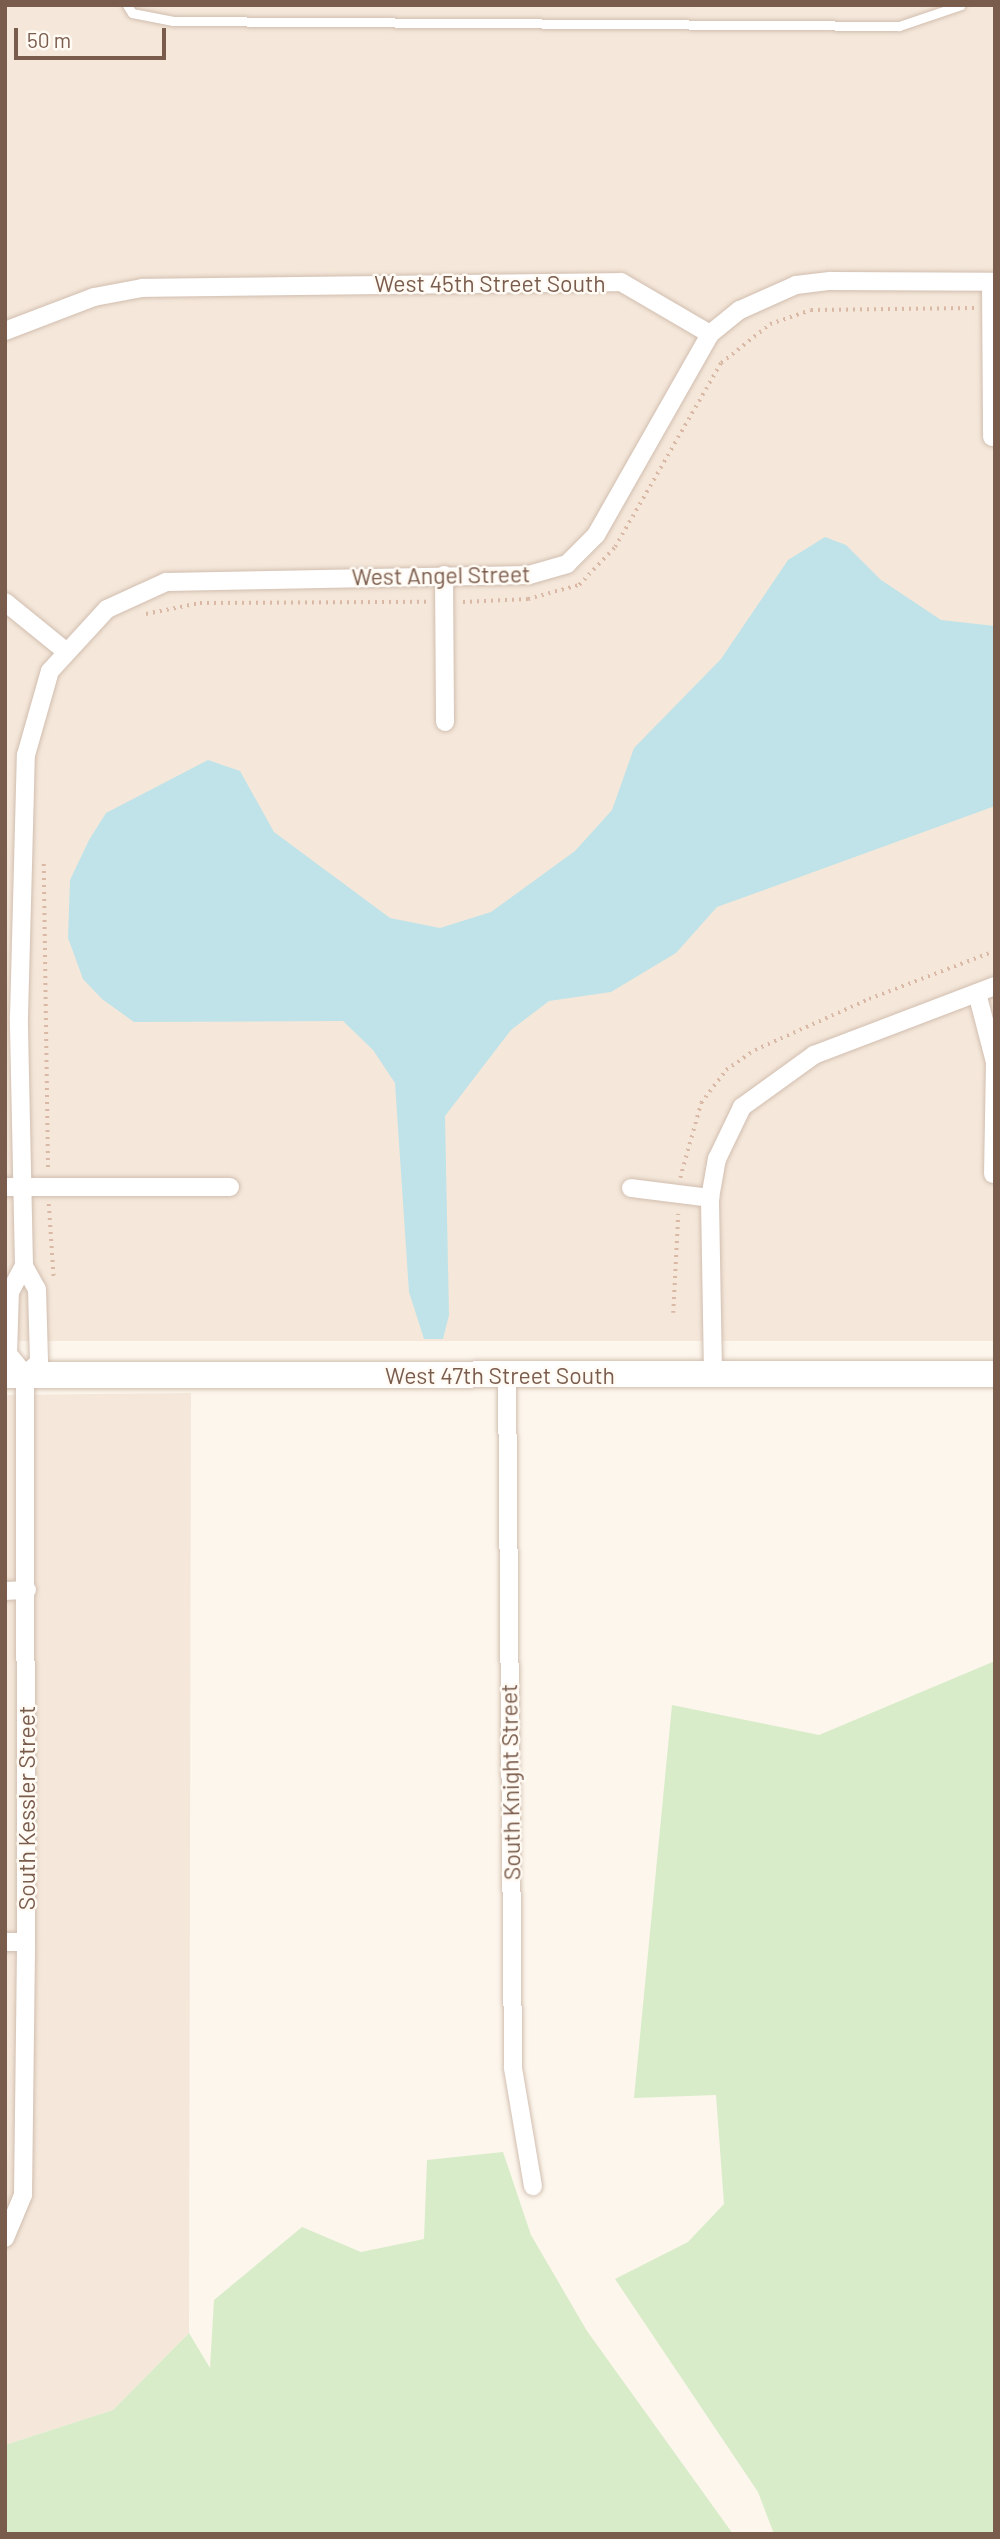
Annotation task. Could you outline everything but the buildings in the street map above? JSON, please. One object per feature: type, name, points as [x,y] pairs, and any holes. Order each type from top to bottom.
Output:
[{"type":"street","name":"West 45th Street South","points":[[5,331],[94,297],[190,285],[621,282],[710,334]]},
{"type":"street","points":[[710,334],[740,310],[796,285],[993,282],[990,308],[992,437]]},
{"type":"street","name":"West Angel Street","points":[[64,650],[107,609],[166,582],[548,572],[583,553],[710,334]]},
{"type":"street","points":[[444,575],[445,722]]},
{"type":"street","points":[[5,602],[64,650]]},
{"type":"street","name":"South Kessler Street","points":[[15,1375],[39,1362],[37,1289],[24,1266],[13,1187],[26,755],[38,698],[64,650]]},
{"type":"street","points":[[713,1373],[710,1198],[725,1138],[761,1089],[814,1055],[995,986]]},
{"type":"street","points":[[977,993],[995,1062],[993,1174]]},
{"type":"street","points":[[13,1187],[230,1187]]},
{"type":"street","points":[[631,1188],[710,1198]]},
{"type":"street","name":"South Kessler Street","points":[[5,2238],[23,2195],[27,1590],[15,1375],[8,1354],[10,1292],[24,1266]]},
{"type":"street","name":"West 47th Street South","points":[[15,1375],[995,1374]]},
{"type":"street","name":"South Knight Street","points":[[507,1375],[513,2068],[533,2186]]},
{"type":"street","points":[[5,1591],[27,1590]]},
{"type":"street","points":[[5,1942],[26,1942]]},
{"type":"lane","points":[[127,5],[132,13],[173,21],[899,26],[961,5]]},
{"type":"path","points":[[140,616],[200,603],[528,599],[579,585],[615,547],[721,363],[770,324],[811,310],[990,308]]},
{"type":"path","points":[[44,853],[48,1187],[55,1293]]},
{"type":"shaded area","points":[[5,5],[995,5],[995,1341],[5,1341]]},
{"type":"shaded area","points":[[191,1393],[189,2333],[113,2410],[5,2445],[5,1395]]},
{"type":"green space","points":[[995,1661],[995,2534],[774,2534],[758,2492],[615,2279],[688,2242],[724,2204],[716,2095],[634,2098],[672,1705],[819,1735]]},
{"type":"green space","points":[[503,2152],[531,2235],[587,2331],[733,2534],[5,2534],[5,2445],[113,2410],[189,2333],[210,2368],[214,2300],[302,2227],[361,2252],[424,2239],[427,2160]]},
{"type":"water","points":[[825,537],[846,545],[881,580],[941,620],[995,626],[995,806],[717,907],[676,953],[611,992],[549,1001],[511,1030],[445,1116],[449,1315],[443,1339],[424,1339],[409,1292],[395,1083],[373,1050],[343,1021],[134,1022],[102,999],[83,979],[68,938],[70,880],[89,840],[106,813],[208,760],[240,771],[274,832],[390,918],[440,928],[491,912],[575,851],[612,810],[634,748],[721,659],[788,560]]}]
